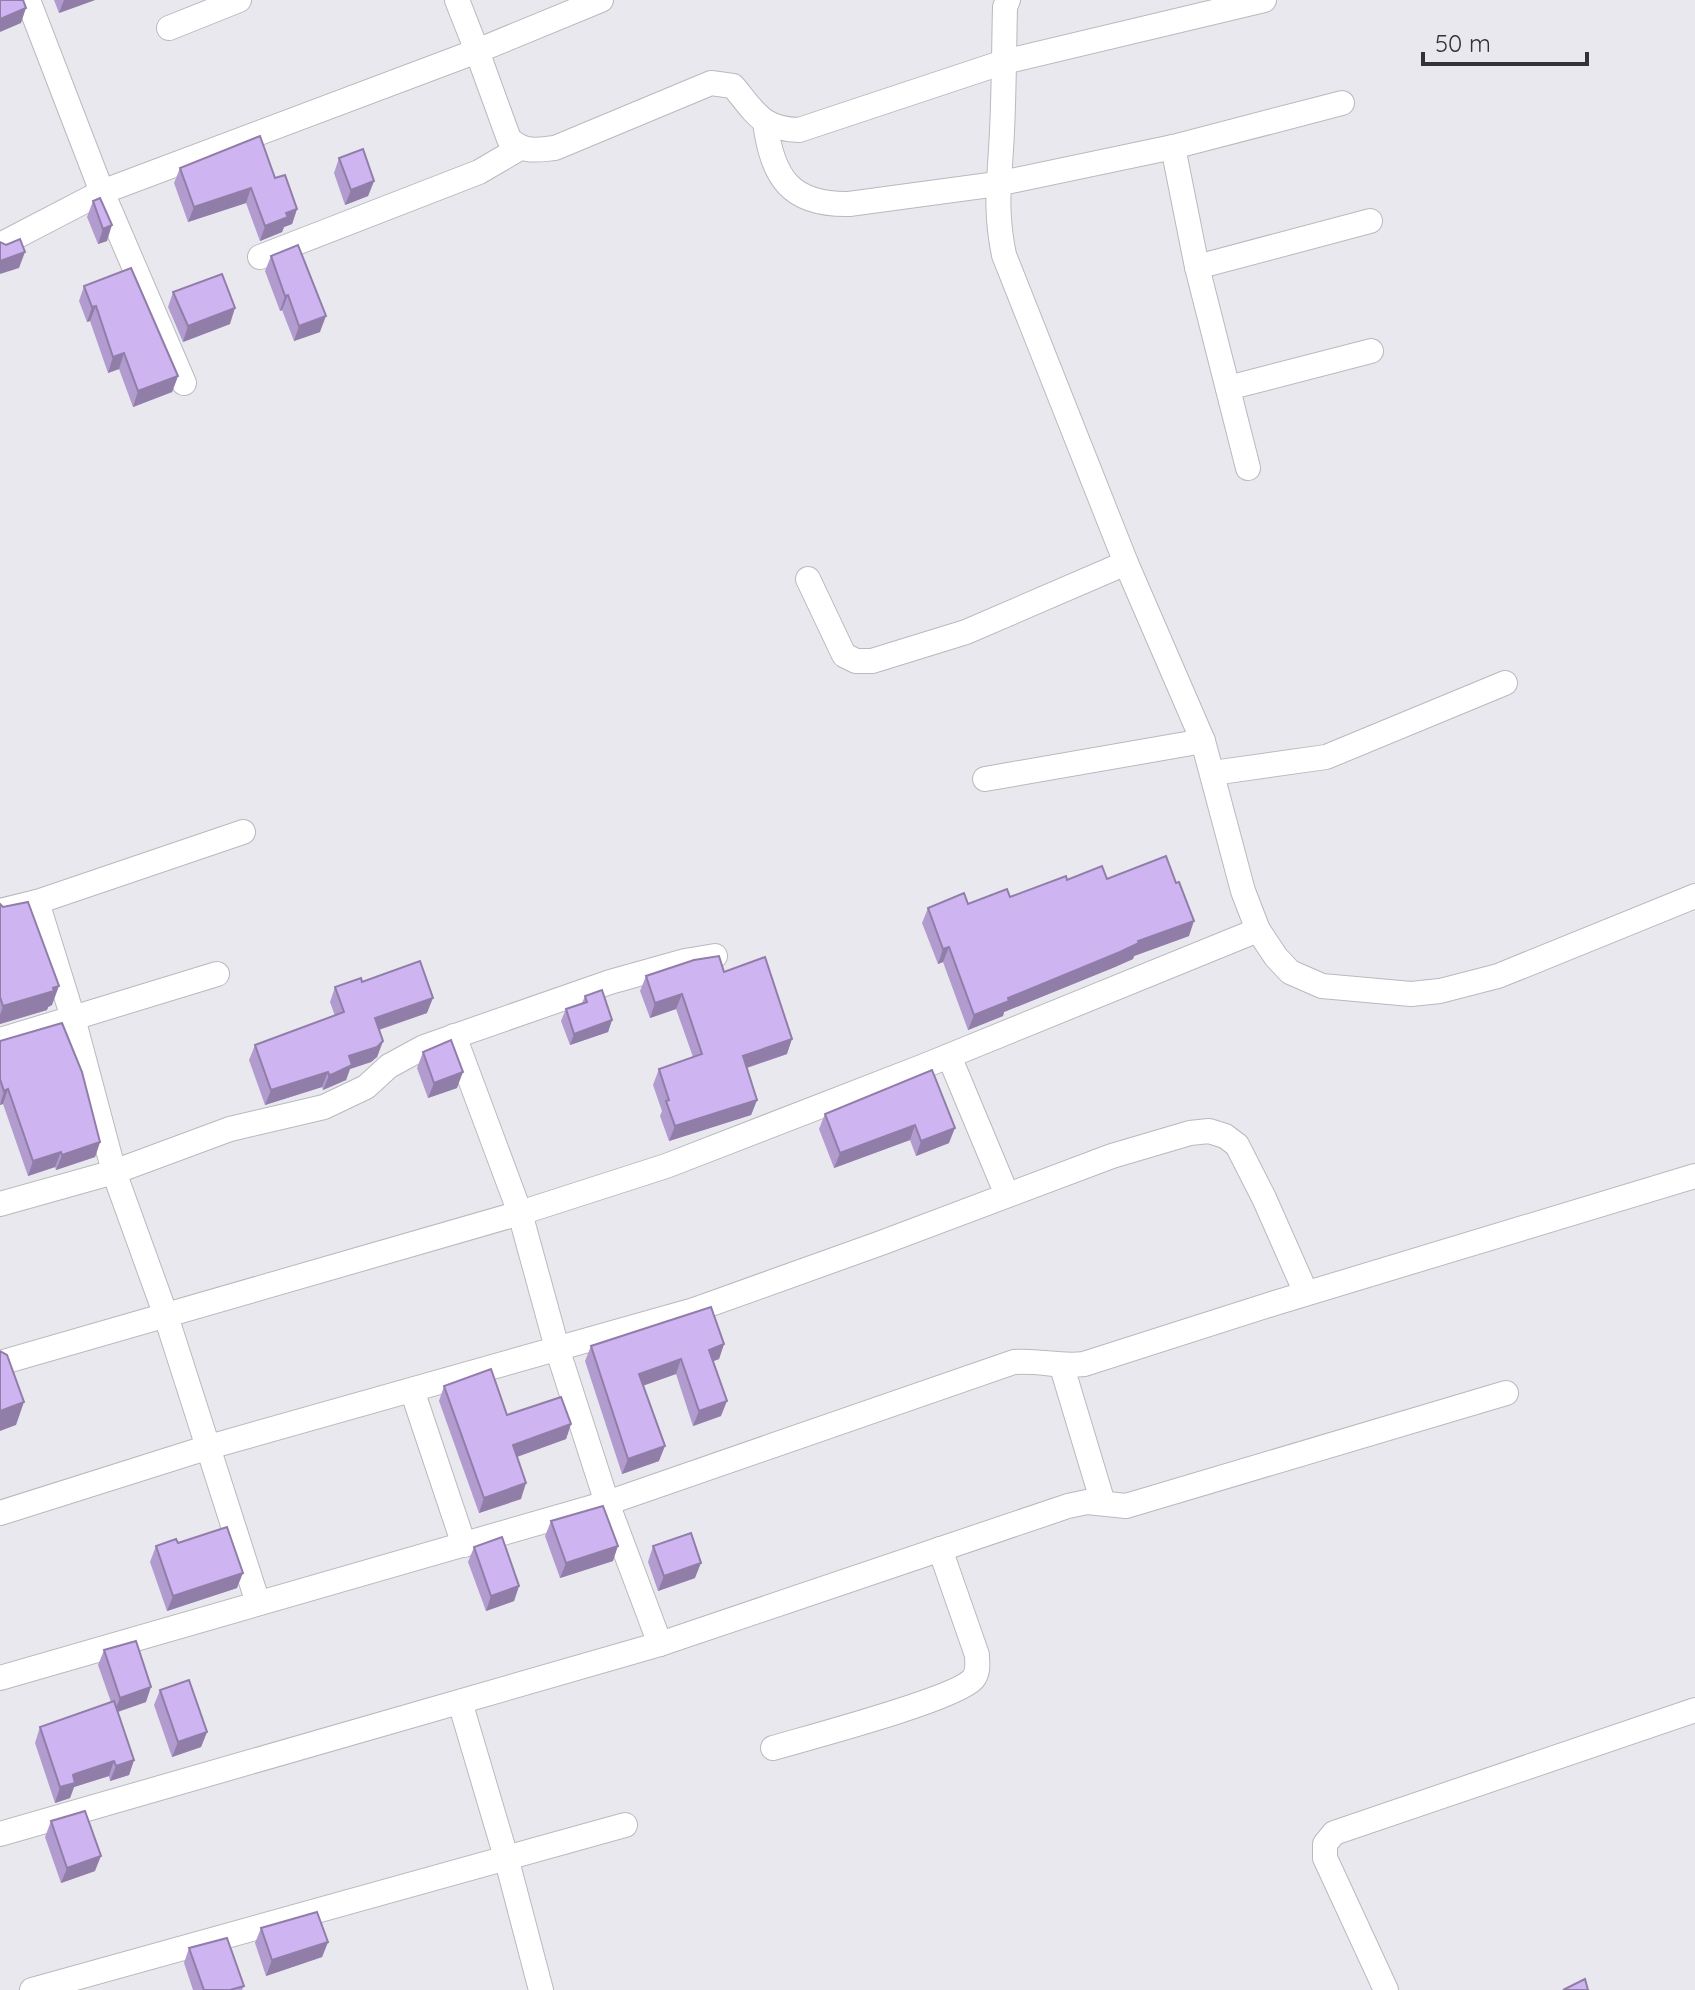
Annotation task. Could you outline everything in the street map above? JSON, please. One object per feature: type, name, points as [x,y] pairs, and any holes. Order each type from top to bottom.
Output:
[{"type":"street","points":[[28,0],[102,192],[184,383]]},
{"type":"street","points":[[169,28],[239,0]]},
{"type":"street","points":[[457,0],[509,139],[520,148]]},
{"type":"street","points":[[0,245],[102,192],[477,51],[601,0]]},
{"type":"street","points":[[1008,0],[1005,7],[1002,136],[997,184],[998,226],[1004,255],[1126,563],[1203,741],[1243,891],[1258,930],[1276,957],[1290,972],[1322,986],[1411,994],[1440,991],[1498,976],[1695,896]]},
{"type":"street","points":[[260,257],[479,172],[520,148],[555,148],[711,83],[733,86],[765,123],[783,130],[799,130],[1004,62],[1264,0]]},
{"type":"street","points":[[765,123],[768,147],[789,186],[805,199],[849,204],[997,184],[1173,147],[1342,103]]},
{"type":"street","points":[[1173,147],[1197,267],[1248,468]]},
{"type":"street","points":[[1197,267],[1370,221]]},
{"type":"street","points":[[1228,388],[1371,351]]},
{"type":"street","points":[[808,579],[844,655],[856,661],[872,661],[966,632],[1126,563]]},
{"type":"street","points":[[1213,773],[1326,757],[1505,683]]},
{"type":"street","points":[[985,779],[1203,741]]},
{"type":"street","points":[[0,911],[37,902],[243,832]]},
{"type":"street","points":[[37,902],[73,1018],[114,1172],[165,1313],[258,1603]]},
{"type":"street","points":[[0,1363],[520,1213],[666,1166],[949,1056],[1258,930]]},
{"type":"street","points":[[0,1204],[114,1172],[230,1129],[324,1107],[366,1087],[404,1056],[454,1036],[610,982],[715,956]]},
{"type":"street","points":[[0,1040],[217,974]]},
{"type":"street","points":[[454,1036],[520,1213],[557,1348],[607,1503],[660,1644]]},
{"type":"street","points":[[949,1056],[1007,1195]]},
{"type":"street","points":[[0,1513],[209,1447],[694,1310],[1112,1156],[1190,1133],[1209,1131],[1225,1136],[1237,1145],[1306,1293]]},
{"type":"street","points":[[0,1678],[607,1503],[1014,1362],[1037,1361],[1062,1367],[1084,1364],[1306,1293],[1695,1176]]},
{"type":"street","points":[[1062,1367],[1103,1503]]},
{"type":"street","points":[[412,1390],[464,1545]]},
{"type":"street","points":[[0,1834],[660,1644],[1068,1506],[1087,1502],[1126,1506],[1506,1393]]},
{"type":"street","points":[[773,1748],[940,1697],[972,1680],[977,1671],[977,1655],[940,1549]]},
{"type":"street","points":[[460,1702],[541,1990]]},
{"type":"street","points":[[1386,1990],[1325,1858],[1325,1844],[1334,1833],[1695,1710]]},
{"type":"street","points":[[32,1990],[625,1825]]},
{"type":"building","points":[[0,0],[23,0],[26,8],[0,19]]},
{"type":"building","points":[[260,136],[275,178],[285,175],[297,209],[286,213],[288,217],[265,226],[251,188],[194,207],[180,168]]},
{"type":"building","points":[[363,149],[374,181],[351,190],[339,158]]},
{"type":"building","points":[[100,198],[112,225],[103,229],[93,201]]},
{"type":"building","points":[[20,239],[25,252],[0,261],[0,242],[6,245]]},
{"type":"building","points":[[298,245],[326,316],[299,326],[271,256]]},
{"type":"building","points":[[131,268],[178,376],[138,391],[124,353],[113,357],[96,306],[92,307],[84,286]]},
{"type":"building","points":[[222,274],[235,308],[188,326],[173,292]]},
{"type":"building","points":[[1166,856],[1194,921],[1138,941],[1120,952],[974,1015],[949,947],[943,949],[928,908],[964,893],[968,904],[1007,889],[1010,897],[1102,866],[1107,879]]},
{"type":"building","points":[[28,902],[59,986],[53,988],[54,991],[3,1006],[0,997],[0,904],[3,907]]},
{"type":"building","points":[[719,956],[724,972],[765,957],[792,1039],[743,1056],[757,1100],[675,1126],[659,1069],[702,1054],[682,994],[655,1003],[646,976],[694,960]]},
{"type":"building","points":[[420,961],[433,998],[375,1018],[383,1041],[377,1047],[349,1056],[352,1065],[333,1074],[329,1075],[328,1072],[271,1090],[255,1045],[344,1012],[335,987],[361,978],[362,982]]},
{"type":"building","points":[[602,990],[612,1020],[574,1034],[566,1009],[587,1002],[585,996]]},
{"type":"building","points":[[62,1023],[82,1072],[100,1142],[33,1161],[8,1089],[4,1091],[0,1079],[0,1041]]},
{"type":"building","points":[[451,1040],[463,1072],[434,1083],[423,1052]]},
{"type":"building","points":[[932,1070],[955,1128],[921,1141],[915,1125],[840,1153],[825,1114]]},
{"type":"building","points":[[711,1307],[724,1344],[709,1350],[727,1401],[699,1411],[681,1359],[639,1374],[665,1446],[628,1459],[591,1346]]},
{"type":"building","points":[[0,1351],[7,1355],[24,1402],[0,1411]]},
{"type":"building","points":[[491,1369],[507,1415],[561,1397],[571,1424],[513,1445],[526,1483],[484,1498],[444,1386]]},
{"type":"building","points":[[603,1506],[618,1546],[566,1563],[551,1521]]},
{"type":"building","points":[[227,1527],[243,1573],[173,1596],[156,1546],[176,1539],[178,1543]]},
{"type":"building","points":[[691,1533],[701,1563],[664,1576],[653,1546]]},
{"type":"building","points":[[502,1537],[519,1586],[491,1596],[474,1547]]},
{"type":"building","points":[[136,1641],[151,1687],[120,1698],[104,1650]]},
{"type":"building","points":[[189,1680],[207,1732],[178,1742],[160,1690]]},
{"type":"building","points":[[114,1701],[134,1760],[116,1766],[114,1761],[75,1774],[75,1783],[60,1787],[40,1727]]},
{"type":"building","points":[[85,1811],[101,1856],[67,1868],[51,1821]]},
{"type":"building","points":[[317,1912],[328,1942],[272,1960],[261,1928]]},
{"type":"building","points":[[227,1938],[244,1986],[230,1990],[204,1990],[189,1948]]},
{"type":"building","points":[[1585,1979],[1588,1990],[1563,1990]]}]
